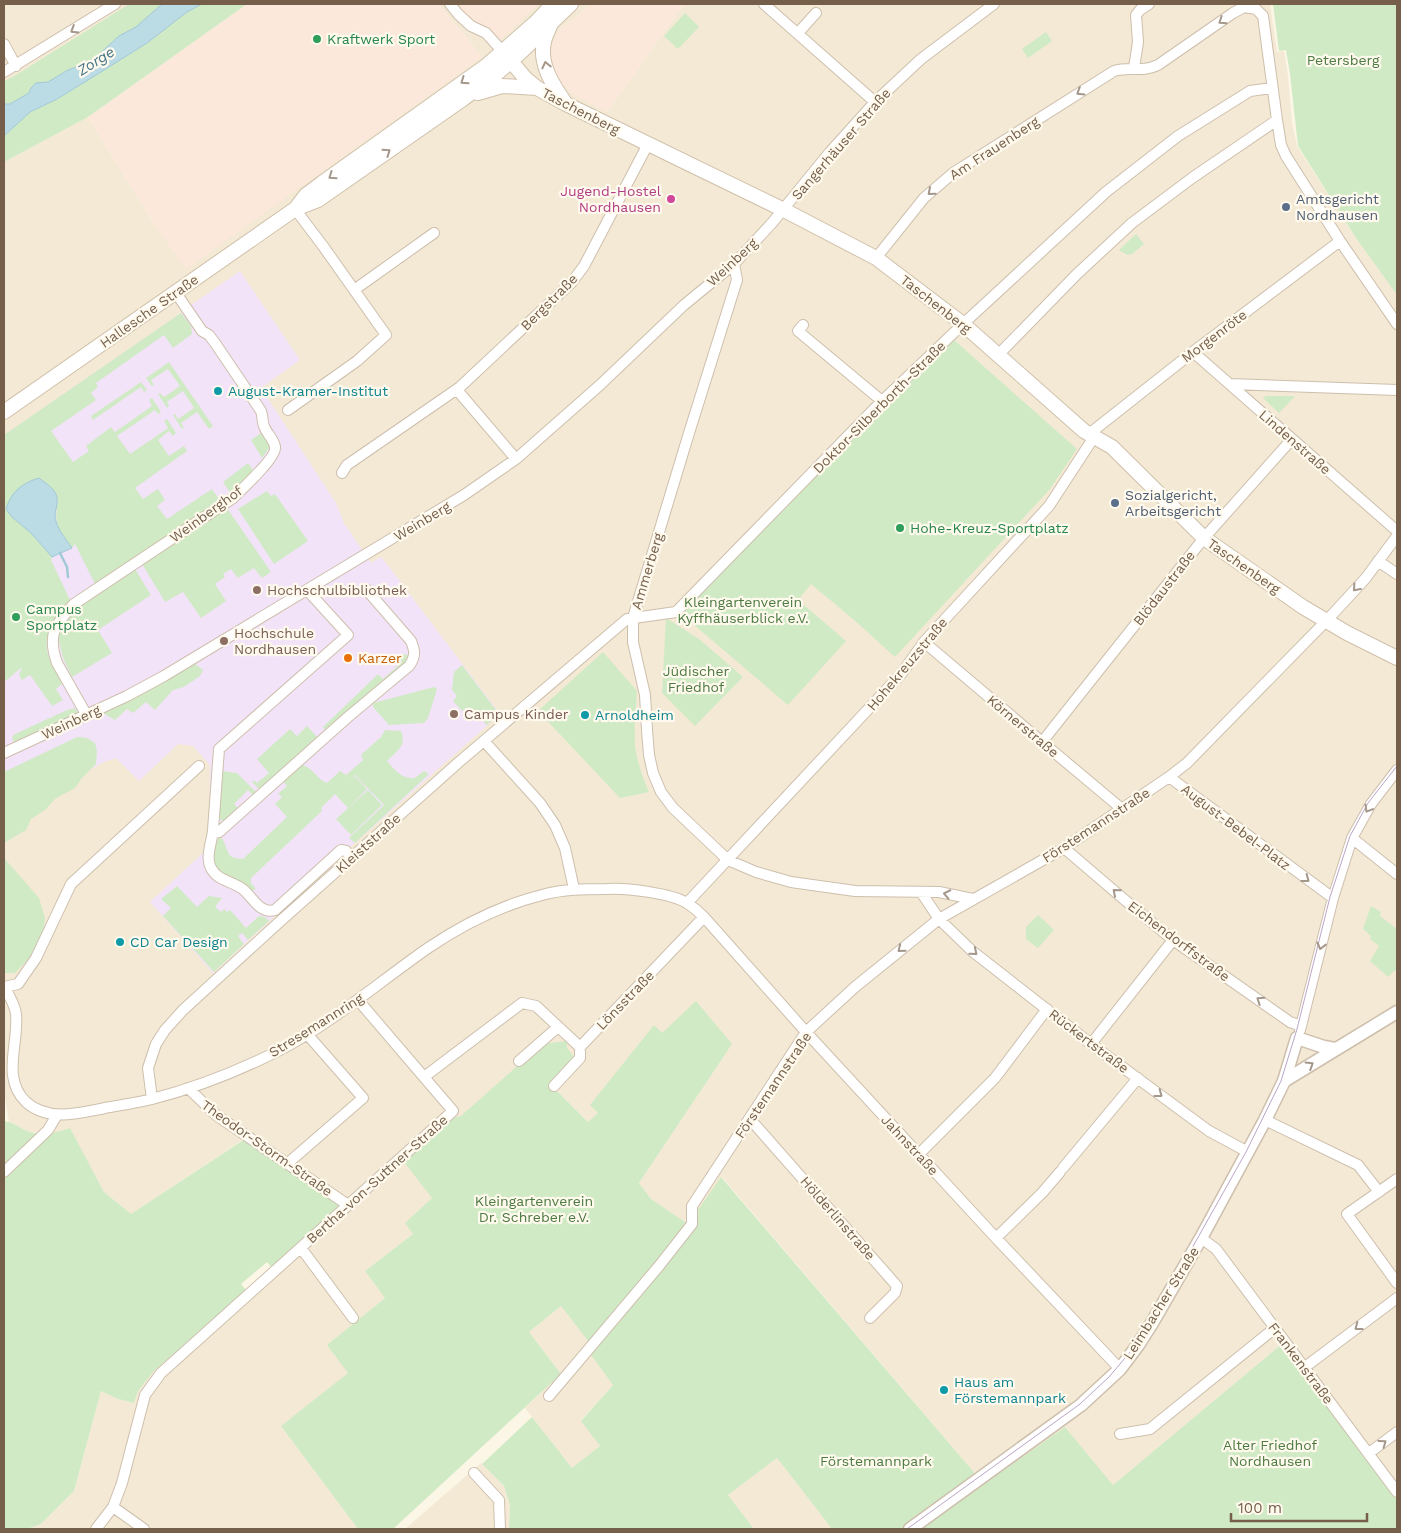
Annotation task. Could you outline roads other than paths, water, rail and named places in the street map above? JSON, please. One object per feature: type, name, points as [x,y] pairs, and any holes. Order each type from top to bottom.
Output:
[{"type":"main road","name":"Hallesche Straße","points":[[4,412],[295,209],[318,200],[463,99],[507,57],[553,4]]},
{"type":"main road","name":"Hallesche Straße","points":[[295,209],[306,195],[322,183],[486,66],[507,57],[551,23],[571,4]]},
{"type":"main road","points":[[551,23],[544,42],[545,68],[552,84],[566,104]]},
{"type":"main road","name":"Taschenberg","points":[[507,57],[526,79],[537,88],[566,104],[784,210],[876,258],[963,324],[1091,435],[1112,447],[1204,538],[1326,621]]},
{"type":"main road","points":[[463,99],[502,86],[537,88]]},
{"type":"main road","points":[[1326,621],[1397,658]]},
{"type":"street","points":[[4,72],[115,4]]},
{"type":"street","points":[[450,4],[471,26],[486,33],[507,57]]},
{"type":"street","points":[[764,4],[875,102]]},
{"type":"street","name":"Sangerhäuser Straße","points":[[784,210],[830,152],[875,102],[921,59],[994,4]]},
{"type":"street","points":[[1134,68],[1138,42],[1136,15],[1149,4]]},
{"type":"street","name":"Am Frauenberg","points":[[876,258],[924,198],[953,173],[1114,71],[1134,68],[1141,70],[1149,69],[1158,65],[1233,13],[1244,8],[1256,8],[1263,16],[1272,88]]},
{"type":"street","points":[[798,33],[816,13]]},
{"type":"street","points":[[4,44],[16,66]]},
{"type":"street","points":[[1272,88],[1282,145],[1286,156],[1340,241],[1397,324]]},
{"type":"street","name":"Doktor-Silberborth-Straße","points":[[633,618],[676,612],[882,401],[1106,192],[1178,136],[1250,91],[1272,88]]},
{"type":"street","points":[[998,355],[1077,274],[1132,223],[1277,120]]},
{"type":"street","name":"Bergstraße","points":[[342,473],[347,465],[457,390],[572,282],[584,266],[648,144]]},
{"type":"street","points":[[288,410],[357,361],[386,335],[295,209]]},
{"type":"street","name":"Weinberg","points":[[4,753],[127,696],[164,676],[464,495],[516,459],[600,385],[684,306],[734,264],[784,210]]},
{"type":"street","points":[[354,290],[434,234]]},
{"type":"street","name":"Morgenröte","points":[[1091,435],[1193,352],[1340,241]]},
{"type":"street","name":"Ammerberg","points":[[734,264],[737,280],[691,424],[633,618],[634,642],[645,695],[648,738],[654,773],[661,792],[672,808],[728,860],[756,872],[791,882],[855,891],[939,892],[973,899]]},
{"type":"street","name":"Weinberghof","points":[[86,714],[54,655],[53,635],[55,626],[74,604],[233,498],[255,478],[275,452],[276,445],[263,425],[261,411],[215,343],[202,331],[176,293]]},
{"type":"street","points":[[803,325],[798,332],[882,401]]},
{"type":"street","name":"Lindenstraße","points":[[1193,352],[1397,531]]},
{"type":"street","points":[[1230,384],[1397,390]]},
{"type":"street","points":[[457,390],[516,459]]},
{"type":"street","name":"Hohekreuzstraße","points":[[687,903],[902,673],[924,642],[1049,506],[1091,435]]},
{"type":"street","name":"Blödaustraße","points":[[1042,742],[1204,538],[1292,439]]},
{"type":"street","name":"August-Bebel-Platz","points":[[1333,898],[1169,777],[1187,762],[1326,621],[1365,579],[1397,536]]},
{"type":"street","points":[[1378,561],[1397,574]]},
{"type":"street","points":[[213,833],[219,832],[414,659],[415,651],[411,640],[366,589]]},
{"type":"street","points":[[307,590],[348,635],[219,749],[213,833],[209,855],[211,868],[225,881],[238,885],[263,910],[269,912],[275,910],[341,850],[346,851],[352,858]]},
{"type":"street","name":"Kleiststraße","points":[[152,1099],[148,1068],[156,1044],[165,1030],[190,1004],[484,741],[627,619],[633,618]]},
{"type":"street","name":"Körnerstraße","points":[[924,642],[1122,809]]},
{"type":"street","points":[[484,741],[540,803],[555,825],[565,848],[574,889]]},
{"type":"street","points":[[4,987],[18,984],[36,958],[71,884],[199,766]]},
{"type":"street","points":[[1335,1049],[1324,1047],[1299,1032],[1333,898],[1352,838],[1371,804],[1397,770]]},
{"type":"street","name":"Förstemannstraße","points":[[549,1396],[692,1224],[692,1206],[806,1032],[855,987],[939,919],[1064,848],[1169,777]]},
{"type":"street","points":[[1352,838],[1397,874]]},
{"type":"street","name":"Eichendorffstraße","points":[[1064,848],[1173,940],[1290,1022],[1299,1032]]},
{"type":"street","name":"Stresemannring","points":[[4,987],[9,994],[16,1013],[13,1070],[16,1088],[26,1102],[40,1111],[57,1115],[96,1110],[152,1099],[239,1069],[308,1034],[429,948],[461,928],[523,900],[574,889],[622,888],[687,903],[704,917]]},
{"type":"street","name":"Rückertstraße","points":[[921,892],[939,919],[972,951],[1091,1044],[1209,1131],[1248,1152]]},
{"type":"street","name":"Jahnstraße","points":[[704,917],[806,1032],[996,1238],[1120,1368]]},
{"type":"street","name":"Lönsstraße","points":[[554,1086],[580,1058],[580,1047],[704,917]]},
{"type":"street","points":[[1091,1044],[1173,940]]},
{"type":"street","points":[[358,1000],[424,1077],[522,1003],[536,1006],[580,1047]]},
{"type":"street","points":[[919,1154],[994,1079],[1047,1009]]},
{"type":"street","points":[[1284,1081],[1397,1012]]},
{"type":"street","points":[[519,1061],[558,1027]]},
{"type":"street","name":"Leimbacher Straße","points":[[910,1529],[1082,1406],[1120,1368],[1152,1323],[1248,1152],[1284,1081],[1299,1032]]},
{"type":"street","points":[[288,1163],[363,1098],[308,1034]]},
{"type":"street","name":"Bertha-von-Suttner-Straße","points":[[96,1529],[112,1507],[122,1483],[145,1395],[161,1373],[453,1111],[424,1077]]},
{"type":"street","points":[[996,1238],[1042,1193],[1138,1078]]},
{"type":"street","name":"Theodor-Storm-Straße","points":[[188,1088],[216,1115],[348,1205]]},
{"type":"street","points":[[4,1172],[48,1130],[57,1115]]},
{"type":"street","name":"Hölderlinstraße","points":[[750,1119],[897,1286],[895,1293],[870,1318]]},
{"type":"street","points":[[1265,1120],[1358,1165],[1379,1192]]},
{"type":"street","points":[[1397,1179],[1347,1214],[1397,1283]]},
{"type":"street","name":"Frankenstraße","points":[[1201,1238],[1216,1249],[1397,1492]]},
{"type":"street","name":"Bertha-von-Suttner-Straße","points":[[301,1248],[353,1318]]},
{"type":"street","points":[[1305,1367],[1397,1298]]},
{"type":"street","points":[[1120,1434],[1150,1429],[1275,1328]]},
{"type":"street","points":[[1369,1453],[1397,1432]]},
{"type":"street","points":[[474,1473],[499,1500],[500,1529]]},
{"type":"street","points":[[112,1507],[144,1529]]},
{"type":"water","name":"Zorge","points":[[162,4],[202,4],[187,12],[147,43],[101,72],[57,99],[30,112],[4,136],[4,104],[10,104],[29,93],[36,83],[48,82],[68,70],[95,58],[119,36],[136,27]]},
{"type":"water","points":[[39,478],[55,492],[57,504],[55,519],[61,533],[72,548],[52,557],[6,509],[18,489]]},
{"type":"waterway","points":[[60,553],[67,567],[68,577]]},
{"type":"tram line","points":[[907,1529],[1080,1404],[1109,1377],[1136,1345],[1246,1152],[1281,1081],[1297,1029],[1330,897],[1350,836],[1368,803],[1397,766]]},
{"type":"place","name":"Kraftwerk Sport","points":[[317,39]]},
{"type":"place","name":"Jugend-Hostel Nordhausen","points":[[671,199]]},
{"type":"place","name":"Amtsgericht Nordhausen","points":[[1286,207]]},
{"type":"place","name":"August-Kramer-Institut","points":[[218,391]]},
{"type":"place","name":"Sozialgericht, Arbeitsgericht","points":[[1115,503]]},
{"type":"place","name":"Hohe-Kreuz-Sportplatz","points":[[900,528]]},
{"type":"place","name":"Hochschulbibliothek","points":[[257,590]]},
{"type":"place","name":"Campus Sportplatz","points":[[16,617]]},
{"type":"place","name":"Hochschule Nordhausen","points":[[224,641]]},
{"type":"place","name":"Karzer","points":[[348,658]]},
{"type":"place","name":"Campus Kinder","points":[[454,714]]},
{"type":"place","name":"Arnoldheim","points":[[585,715]]},
{"type":"place","name":"CD Car Design","points":[[120,942]]},
{"type":"place","name":"Haus am Förstemannpark","points":[[944,1390]]},
{"type":"park label","name":"Petersberg","points":[[1343,60]]},
{"type":"park label","name":"Kleingartenverein Kyffhäuserblick e.V.","points":[[743,610]]},
{"type":"park label","name":"Jüdischer Friedhof","points":[[696,680]]},
{"type":"park label","name":"Kleingartenverein Dr. Schreber e.V.","points":[[534,1210]]},
{"type":"park label","name":"Alter Friedhof Nordhausen","points":[[1270,1454]]},
{"type":"park label","name":"Förstemannpark","points":[[876,1461]]}]
